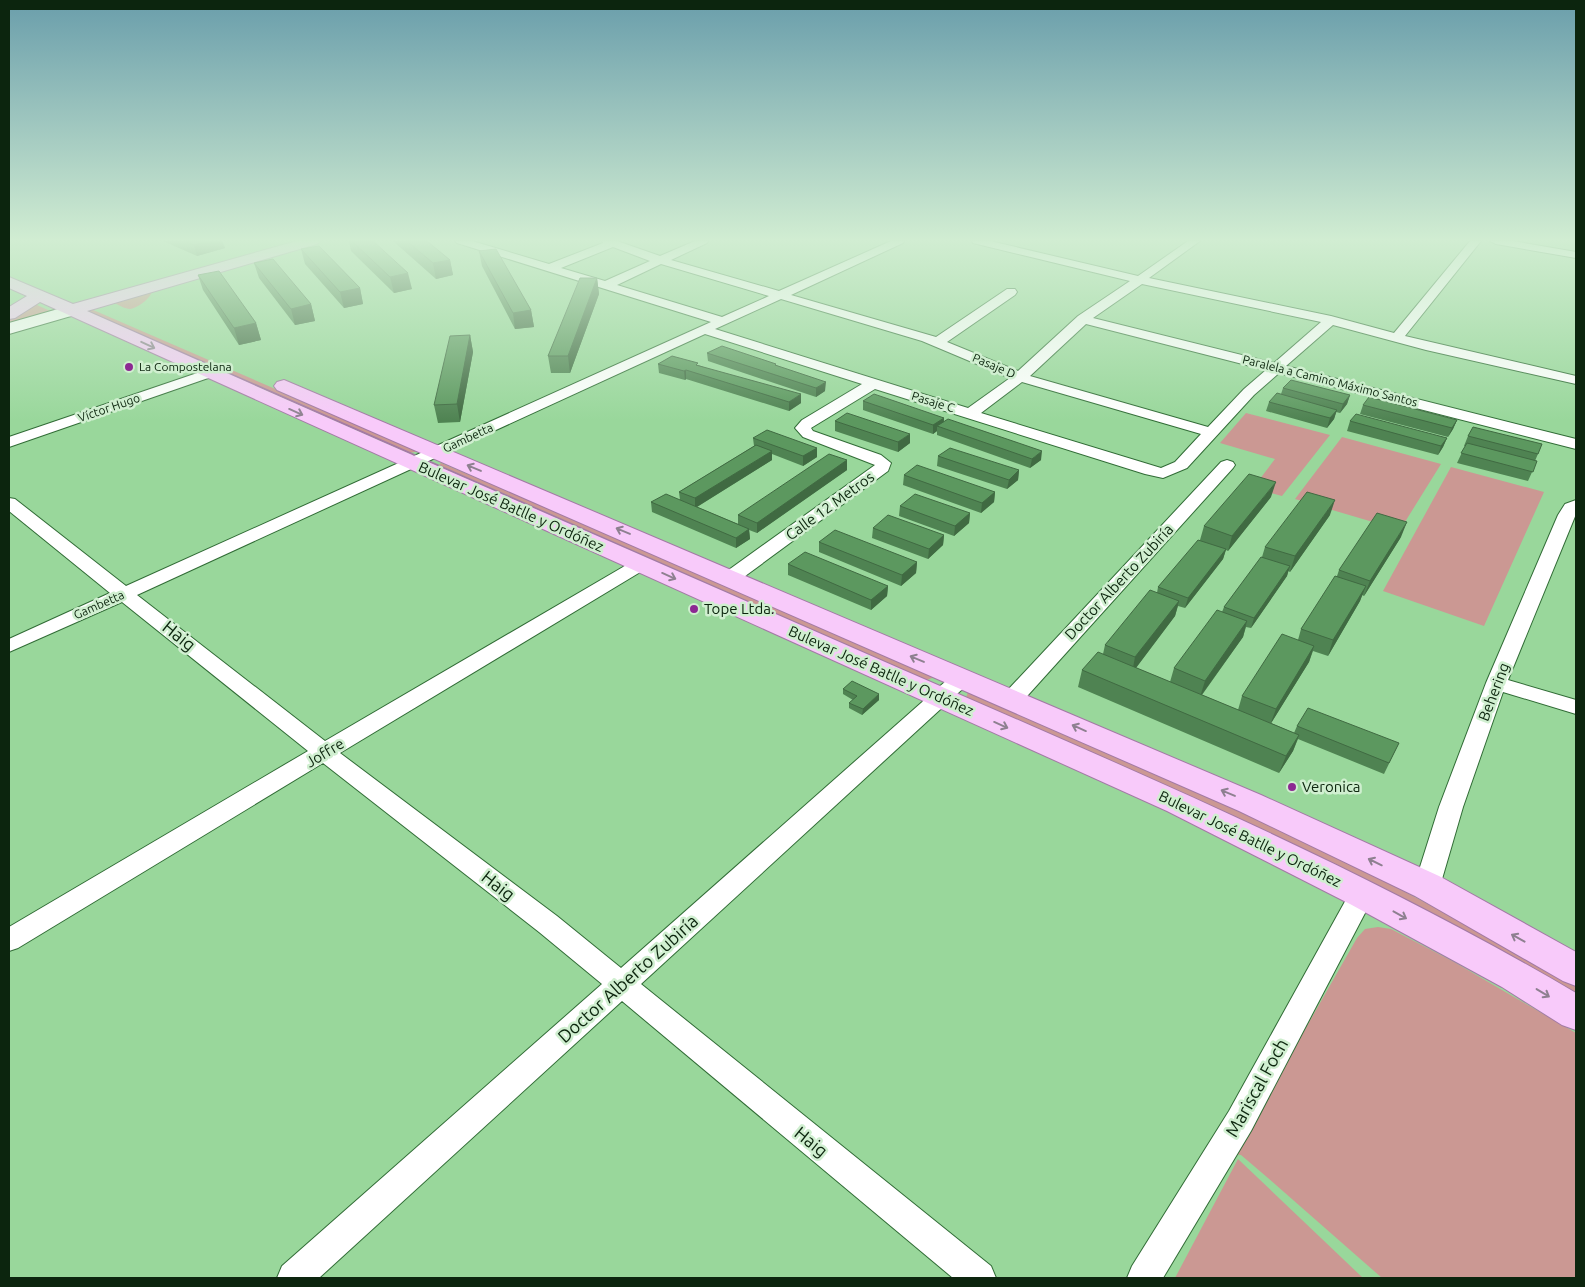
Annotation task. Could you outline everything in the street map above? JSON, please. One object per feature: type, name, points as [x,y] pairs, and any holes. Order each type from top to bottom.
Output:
[{"type":"main road","points":[[9,314],[31,301]]},
{"type":"main road","name":"Bulevar José Batlle y Ordóñez","points":[[51,301],[412,464],[641,564],[951,688],[1012,699],[1250,802],[1427,886],[1576,970]]},
{"type":"main road","name":"Bulevar José Batlle y Ordóñez","points":[[87,301],[730,578],[1362,894],[1515,976],[1576,1013]]},
{"type":"main road","points":[[9,329],[104,301]]},
{"type":"main road","points":[[139,308],[148,301]]},
{"type":"street","points":[[659,301],[723,321]]},
{"type":"street","name":"Gambetta","points":[[9,646],[768,301]]},
{"type":"street","name":"Pasaje D","points":[[798,301],[938,342],[1020,377],[1210,432]]},
{"type":"street","points":[[938,342],[998,301]]},
{"type":"street","points":[[971,413],[1020,377],[1084,319],[1111,301]]},
{"type":"street","points":[[1242,301],[1331,320],[1426,346],[1576,380]]},
{"type":"street","points":[[1397,337],[1427,301]]},
{"type":"street","name":"Paralela a Camino Máximo Santos","points":[[1084,319],[1576,444]]},
{"type":"street","points":[[1210,432],[1248,392],[1331,320]]},
{"type":"street","name":"Pasaje C","points":[[704,330],[971,413],[1151,472],[1163,473],[1181,465],[1210,432]]},
{"type":"street","name":"Víctor Hugo","points":[[9,442],[209,373]]},
{"type":"street","name":"Calle 12 Metros","points":[[730,578],[882,468],[883,463],[875,458],[808,434],[803,428],[807,422],[874,383]]},
{"type":"street","name":"Doctor Alberto Zubiría","points":[[1012,699],[1227,465]]},
{"type":"street","name":"Haig","points":[[9,502],[325,753],[548,924],[620,986],[979,1278]]},
{"type":"street","name":"Behering","points":[[1427,886],[1451,807],[1496,683],[1570,527],[1571,508],[1576,505]]},
{"type":"street","name":"Joffre","points":[[9,940],[641,564]]},
{"type":"street","points":[[1496,683],[1576,707]]},
{"type":"street","name":"Doctor Alberto Zubiría","points":[[294,1278],[951,688]]},
{"type":"street","name":"Mariscal Foch","points":[[1144,1278],[1240,1122],[1362,894]]},
{"type":"shaded area","points":[[120,301],[146,301],[130,309],[114,303]]},
{"type":"shaded area","points":[[32,305],[37,305],[50,311],[9,325],[10,318]]},
{"type":"shaded area","points":[[91,309],[416,450],[409,453],[85,311]]},
{"type":"shaded area","points":[[1246,413],[1330,435],[1282,496],[1253,488],[1275,459],[1220,443]]},
{"type":"shaded area","points":[[1342,437],[1441,464],[1400,530],[1295,499]]},
{"type":"shaded area","points":[[441,463],[932,675],[932,678],[927,680],[439,465]]},
{"type":"shaded area","points":[[1451,467],[1544,492],[1484,626],[1383,591]]},
{"type":"shaded area","points":[[968,692],[973,692],[1161,775],[1347,862],[1434,907],[1576,985],[1576,999],[1490,949],[1080,749],[966,698]]},
{"type":"shaded area","points":[[1378,927],[1391,929],[1454,962],[1576,1033],[1576,1278],[1382,1278],[1241,1155],[1234,1154],[1357,938],[1365,929]]},
{"type":"shaded area","points":[[1238,1159],[1363,1278],[1175,1278]]},
{"type":"building","points":[[216,301],[240,301],[256,323],[234,328]]},
{"type":"building","points":[[285,301],[309,301],[311,304],[291,309]]},
{"type":"building","points":[[506,301],[526,301],[531,310],[513,313]]},
{"type":"building","points":[[571,301],[588,301],[568,356],[548,356]]},
{"type":"building","points":[[470,335],[457,404],[434,405],[450,336]]},
{"type":"building","points":[[722,346],[826,382],[816,388],[707,353]]},
{"type":"building","points":[[672,356],[698,363],[696,365],[801,394],[789,402],[686,370],[658,364]]},
{"type":"building","points":[[1291,380],[1350,395],[1343,404],[1283,388]]},
{"type":"building","points":[[1277,393],[1337,410],[1330,418],[1269,402]]},
{"type":"building","points":[[874,394],[944,418],[933,425],[863,401]]},
{"type":"building","points":[[1369,397],[1457,420],[1452,428],[1363,405]]},
{"type":"building","points":[[847,413],[910,434],[898,442],[835,421]]},
{"type":"building","points":[[1356,414],[1447,438],[1441,446],[1350,421]]},
{"type":"building","points":[[948,419],[1042,451],[1032,459],[937,426]]},
{"type":"building","points":[[1473,427],[1542,444],[1538,454],[1468,436]]},
{"type":"building","points":[[767,430],[817,448],[803,456],[753,438]]},
{"type":"building","points":[[1467,443],[1537,461],[1533,472],[1461,453]]},
{"type":"building","points":[[756,445],[772,451],[695,498],[679,492]]},
{"type":"building","points":[[950,448],[1019,470],[1009,480],[938,456]]},
{"type":"building","points":[[829,454],[847,460],[757,523],[738,515]]},
{"type":"building","points":[[917,465],[995,492],[982,503],[904,475]]},
{"type":"building","points":[[1249,474],[1276,482],[1232,536],[1204,526]]},
{"type":"building","points":[[1307,492],[1335,500],[1295,556],[1265,547]]},
{"type":"building","points":[[666,494],[749,529],[736,538],[651,502]]},
{"type":"building","points":[[915,494],[970,513],[955,526],[900,506]]},
{"type":"building","points":[[1377,513],[1407,522],[1370,581],[1339,570]]},
{"type":"building","points":[[888,515],[944,535],[929,549],[873,528]]},
{"type":"building","points":[[835,530],[917,562],[902,575],[819,542]]},
{"type":"building","points":[[1198,540],[1226,549],[1188,598],[1158,587]]},
{"type":"building","points":[[805,552],[888,586],[871,600],[788,564]]},
{"type":"building","points":[[1261,557],[1290,566],[1254,618],[1224,607]]},
{"type":"building","points":[[1335,576],[1366,586],[1333,640],[1301,629]]},
{"type":"building","points":[[1150,590],[1179,601],[1135,657],[1105,645]]},
{"type":"building","points":[[1217,610],[1247,621],[1205,681],[1174,668]]},
{"type":"building","points":[[1282,634],[1314,646],[1276,709],[1242,696]]},
{"type":"building","points":[[1098,652],[1299,735],[1286,756],[1082,670]]},
{"type":"building","points":[[852,681],[879,694],[863,709],[849,703],[857,696],[843,689]]},
{"type":"building","points":[[1308,708],[1399,743],[1389,763],[1297,726]]},
{"type":"place","name":"La Compostelana","points":[[129,367]]},
{"type":"place","name":"Tope Ltda.","points":[[694,609]]},
{"type":"place","name":"Veronica","points":[[1292,787]]}]
